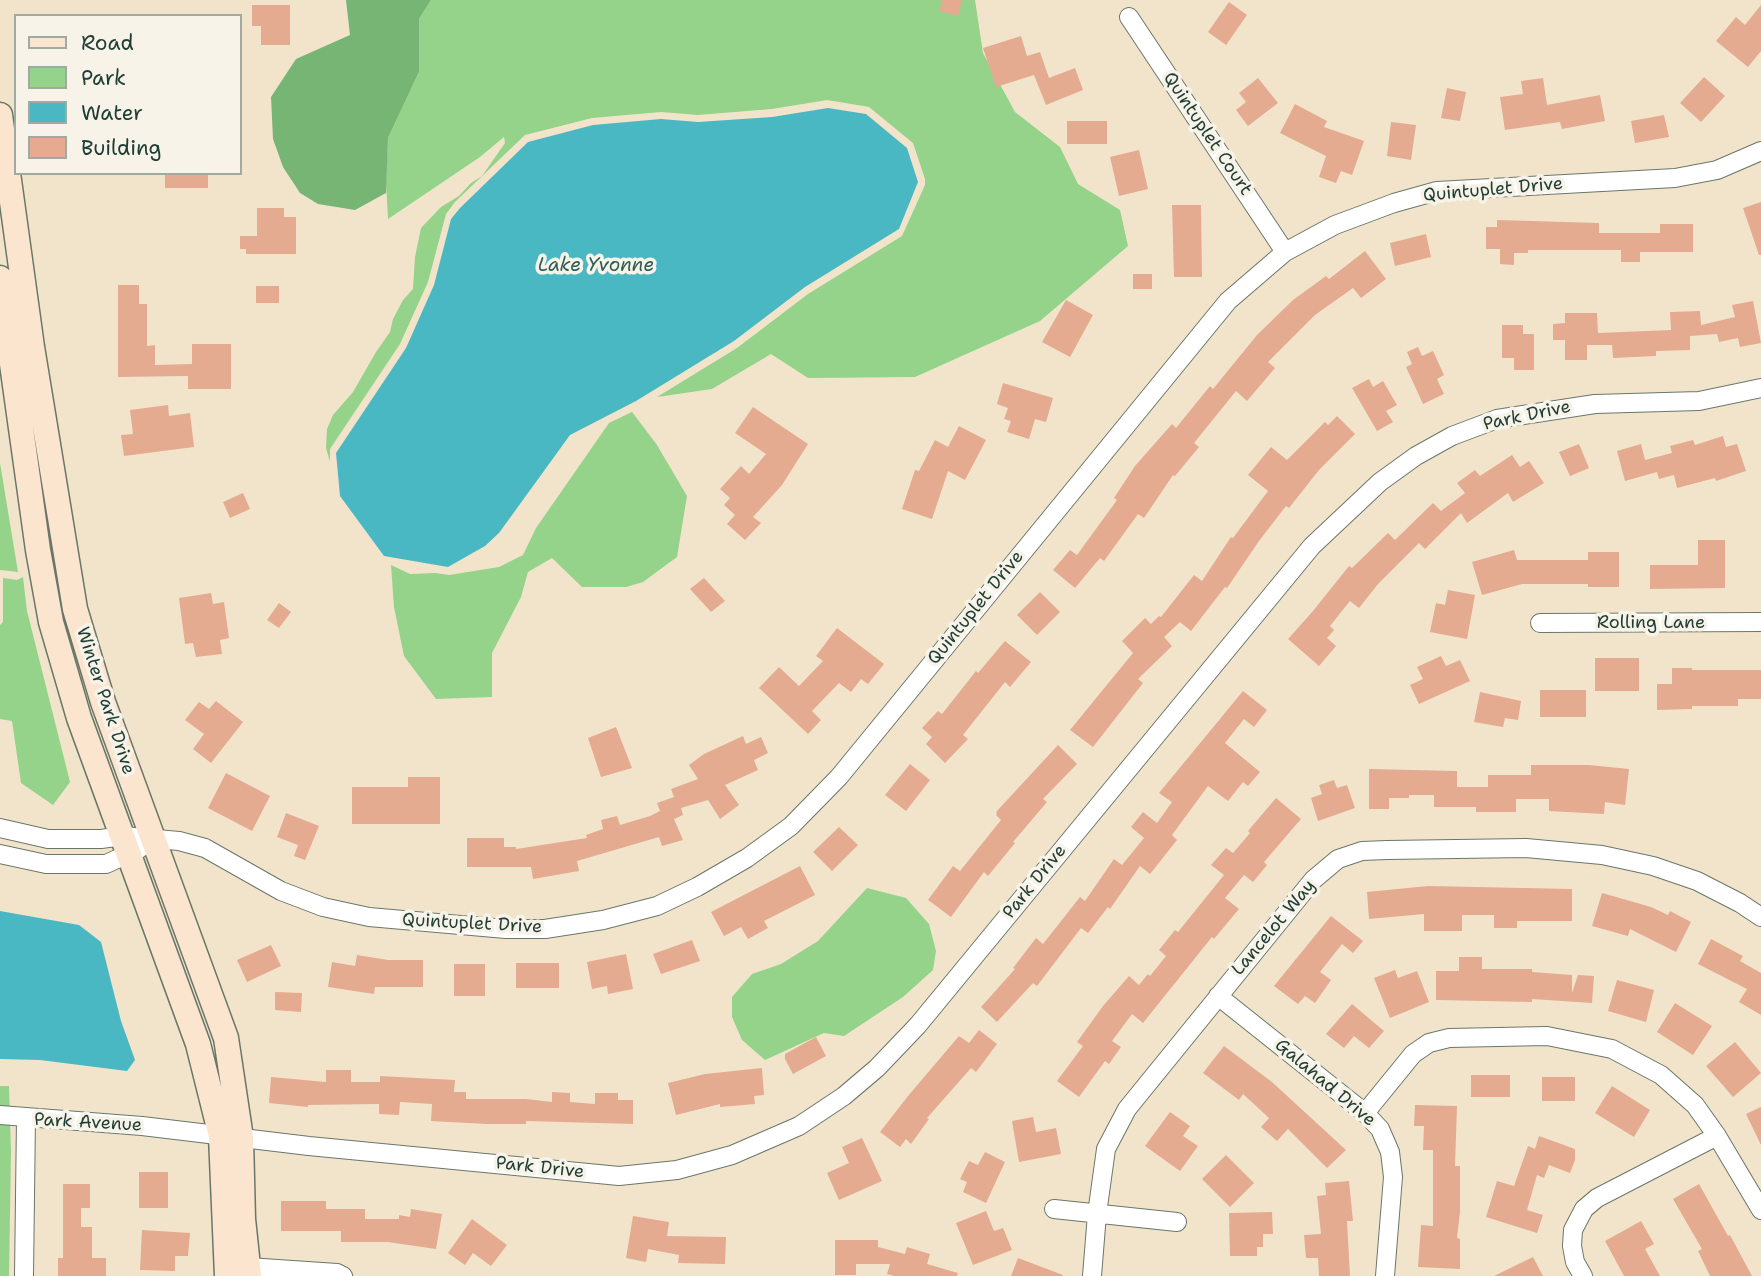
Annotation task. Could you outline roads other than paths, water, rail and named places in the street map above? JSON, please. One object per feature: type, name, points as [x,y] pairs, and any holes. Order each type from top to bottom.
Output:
[{"type":"street","name":"Quintuplet Court","points":[[1129,17],[1285,252]]},
{"type":"street","name":"Winter Park Drive","points":[[0,115],[38,550],[51,622],[79,718],[231,1137]]},
{"type":"street","name":"Quintuplet Drive","points":[[126,846],[153,840],[179,841],[205,848],[281,891],[323,908],[369,917],[506,929],[545,929],[603,920],[657,906],[747,858],[791,826],[839,776],[1228,301],[1285,252],[1335,225],[1394,203],[1437,191],[1675,178],[1717,170],[1761,151]]},
{"type":"street","name":"Winter Park Drive","points":[[0,278],[23,356],[75,609],[103,702],[226,1038],[242,1273]]},
{"type":"street","name":"Park Drive","points":[[231,1137],[619,1176],[677,1170],[732,1155],[799,1126],[877,1068],[918,1025],[1312,546],[1380,482],[1416,456],[1452,436],[1497,419],[1595,404],[1699,401],[1761,388]]},
{"type":"street","name":"Rolling Lane","points":[[1540,623],[1761,622]]},
{"type":"street","points":[[0,828],[48,839],[101,839],[126,846]]},
{"type":"street","points":[[41,863],[48,839]]},
{"type":"street","points":[[0,854],[41,863],[106,864],[126,846]]},
{"type":"street","name":"Lancelot Way","points":[[1092,1276],[1106,1149],[1127,1109],[1313,880],[1338,859],[1362,851],[1526,848],[1602,855],[1653,866],[1697,881],[1761,917]]},
{"type":"street","name":"Galahad Drive","points":[[1219,996],[1365,1112],[1380,1129],[1390,1152],[1392,1177],[1385,1276]]},
{"type":"street","points":[[1365,1112],[1413,1054],[1429,1043],[1450,1038],[1547,1036],[1612,1049],[1661,1075],[1695,1105],[1717,1136],[1761,1210]]},
{"type":"street","points":[[0,1115],[26,1117]]},
{"type":"street","name":"Park Avenue","points":[[24,1276],[26,1117],[142,1126],[231,1137]]},
{"type":"street","points":[[1583,1276],[1575,1262],[1572,1246],[1573,1230],[1584,1209],[1597,1198],[1717,1136]]},
{"type":"street","points":[[1055,1209],[1177,1222]]},
{"type":"street","points":[[242,1273],[337,1273],[343,1276]]},
{"type":"water","name":"Lake Yvonne","points":[[828,108],[866,114],[907,148],[918,182],[899,229],[805,287],[734,341],[636,401],[570,435],[499,533],[485,546],[448,567],[384,556],[340,496],[336,453],[406,348],[434,285],[451,219],[460,208],[528,142],[593,125],[661,119],[698,122],[772,117]]},
{"type":"water","points":[[0,911],[79,925],[101,942],[121,1021],[135,1060],[127,1071],[40,1060],[0,1059]]}]
